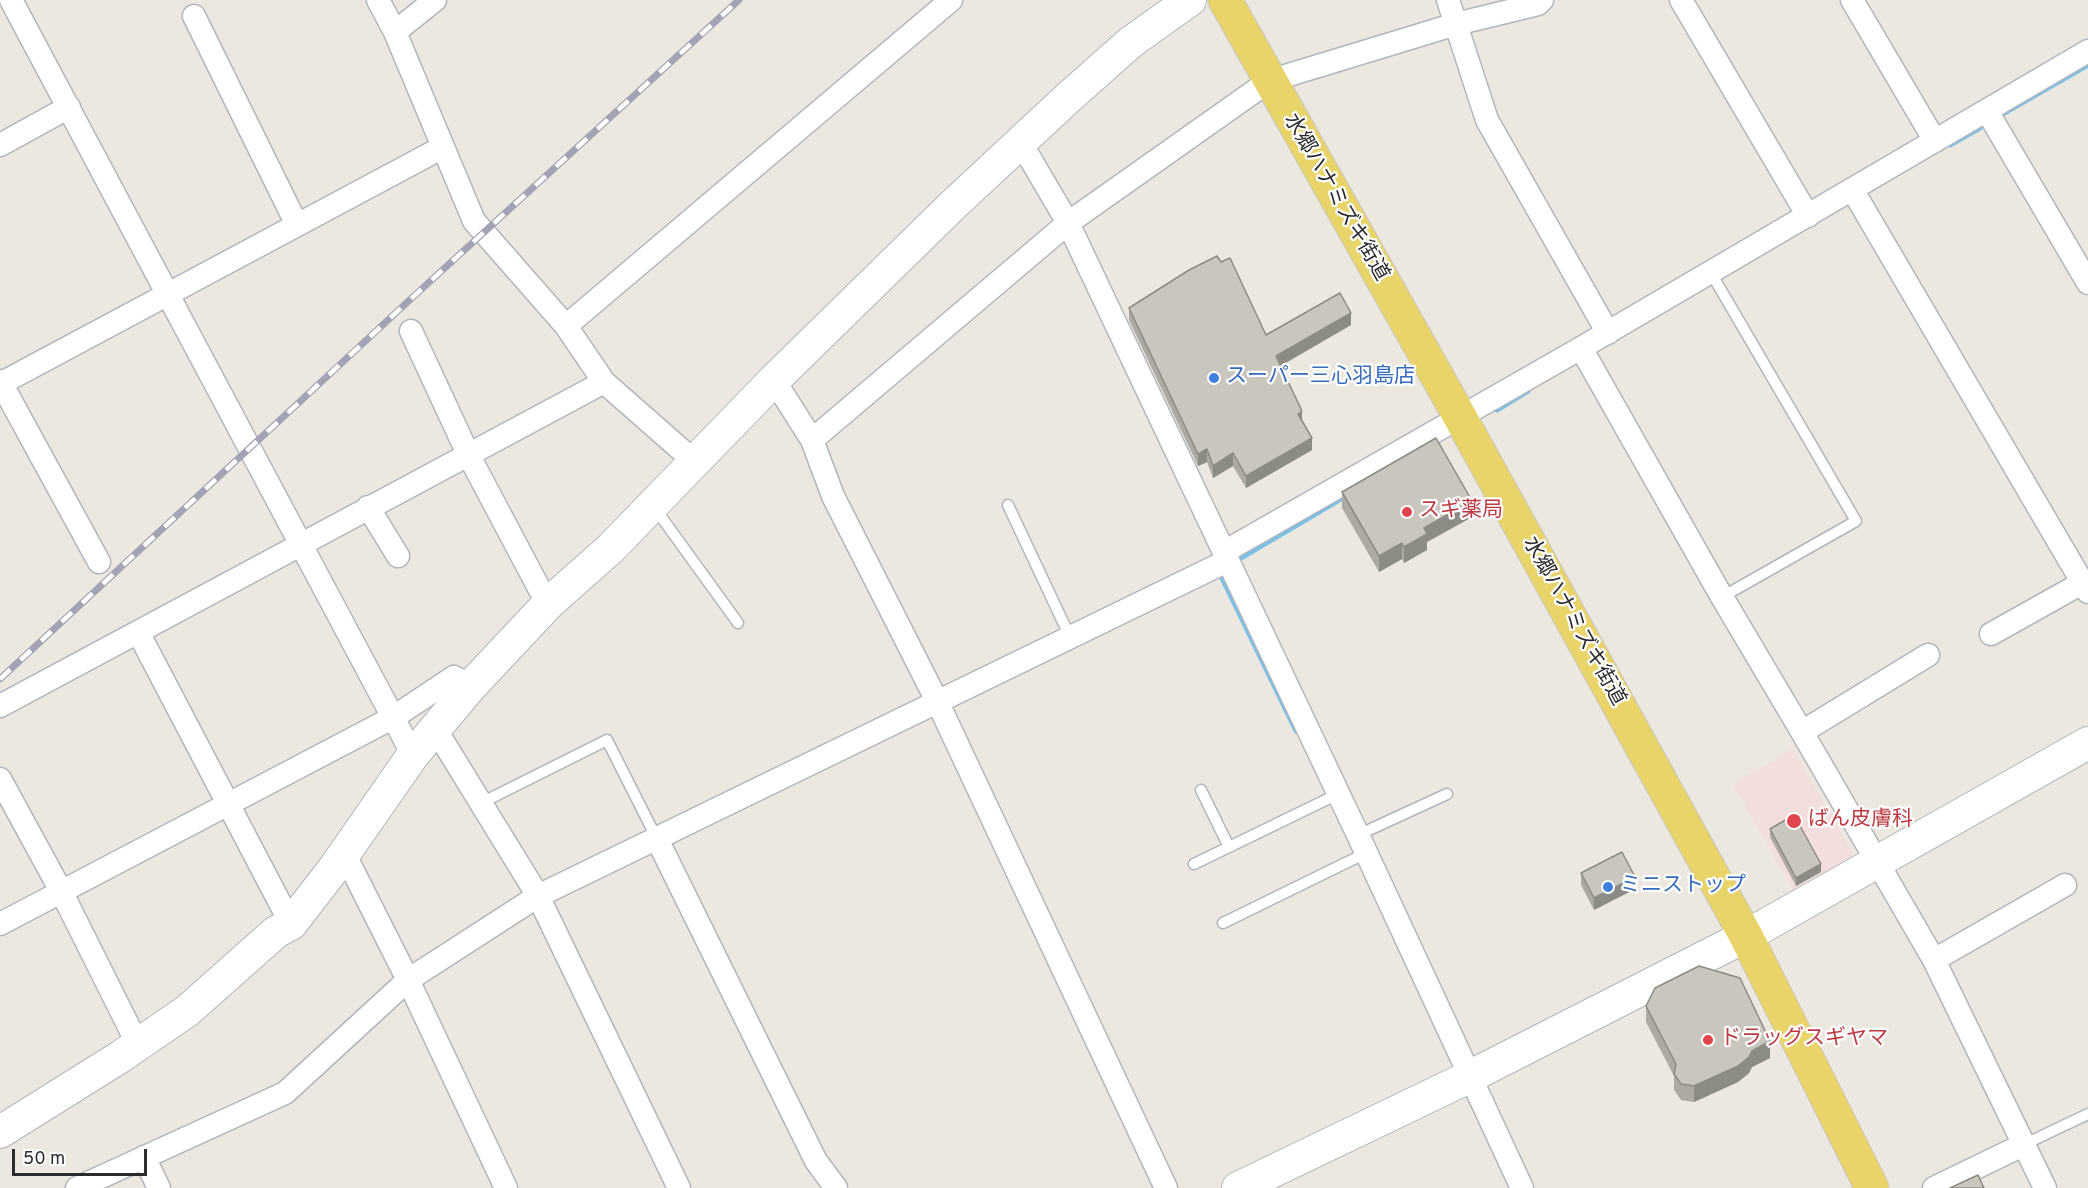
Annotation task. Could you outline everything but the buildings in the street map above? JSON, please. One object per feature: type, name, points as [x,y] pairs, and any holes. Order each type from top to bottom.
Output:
[{"type":"main road","name":"水郷ハナミズキ街道","points":[[1226,0],[1269,81],[1460,417],[1746,936],[1872,1188]]},
{"type":"street","points":[[10,0],[169,294],[413,755]]},
{"type":"street","points":[[378,0],[395,32],[474,220],[566,326],[603,382],[695,462]]},
{"type":"street","points":[[395,32],[435,0]]},
{"type":"street","points":[[566,326],[951,0]]},
{"type":"street","points":[[0,1132],[138,1045],[187,1011],[276,932],[291,924],[413,755],[471,686],[549,603],[610,549],[774,380],[953,205],[1131,42],[1190,0]]},
{"type":"street","points":[[1448,0],[1487,120],[1608,333]]},
{"type":"street","points":[[812,441],[1068,223],[1269,81],[1456,24],[1538,4],[1542,0]]},
{"type":"street","points":[[1682,0],[1808,216]]},
{"type":"street","points":[[1852,0],[1935,141]]},
{"type":"street","points":[[194,16],[297,225]]},
{"type":"street","points":[[77,1188],[285,1093],[408,980],[538,896],[1071,637],[1226,556],[2088,51]]},
{"type":"street","points":[[0,145],[69,107]]},
{"type":"street","points":[[1988,111],[2088,283]]},
{"type":"street","points":[[1021,143],[1068,223],[1522,1188]]},
{"type":"street","points":[[99,562],[0,383],[443,147]]},
{"type":"street","points":[[1852,189],[2085,587],[1991,634]]},
{"type":"street","points":[[411,332],[468,454],[549,603]]},
{"type":"street","points":[[1581,348],[1722,597],[1934,960],[2045,1188]]},
{"type":"street","points":[[774,380],[812,441],[833,496],[937,701],[1166,1188]]},
{"type":"street","points":[[0,706],[301,542],[603,382]]},
{"type":"street","points":[[368,507],[398,556]]},
{"type":"street","points":[[138,632],[291,924]]},
{"type":"street","points":[[1802,732],[1928,655]]},
{"type":"street","points":[[0,924],[394,717],[454,677],[471,686]]},
{"type":"street","points":[[436,729],[538,896],[679,1188]]},
{"type":"street","points":[[1238,1188],[1469,1077],[1746,936],[2088,743]]},
{"type":"street","points":[[0,779],[61,891],[138,1045]]},
{"type":"street","points":[[656,837],[816,1161],[836,1188]]},
{"type":"street","points":[[344,853],[408,980],[506,1188]]},
{"type":"street","points":[[1934,960],[2065,885]]},
{"type":"street","points":[[1934,1188],[2025,1144]]},
{"type":"street","points":[[144,1157],[159,1188]]},
{"type":"lane","points":[[1711,273],[1856,521],[1722,597]]},
{"type":"lane","points":[[1008,505],[1071,637]]},
{"type":"lane","points":[[653,506],[738,623]]},
{"type":"lane","points":[[481,803],[607,740],[656,837]]},
{"type":"lane","points":[[1201,789],[1229,847]]},
{"type":"lane","points":[[1194,864],[1338,794]]},
{"type":"lane","points":[[1223,923],[1447,794]]},
{"type":"lane","points":[[2025,1144],[2088,1114]]},
{"type":"shaded area","name":"ばん皮膚科","points":[[1793,749],[1856,858],[1793,890],[1733,784]]},
{"type":"waterway","points":[[2001,115],[2088,65]]},
{"type":"waterway","points":[[1950,145],[1980,128]]},
{"type":"waterway","points":[[1497,410],[1528,391]]},
{"type":"waterway","points":[[1241,558],[1346,496]]},
{"type":"waterway","points":[[1221,576],[1296,731]]},
{"type":"railway","points":[[0,679],[414,296],[739,0]]},
{"type":"place","name":"スーパー三心羽島店","points":[[1214,378]]},
{"type":"place","name":"スギ薬局","points":[[1407,512]]},
{"type":"place","name":"ばん皮膚科","points":[[1794,821]]},
{"type":"place","name":"ミニストップ","points":[[1608,887]]},
{"type":"place","name":"ドラッグスギヤマ","points":[[1708,1040]]}]
